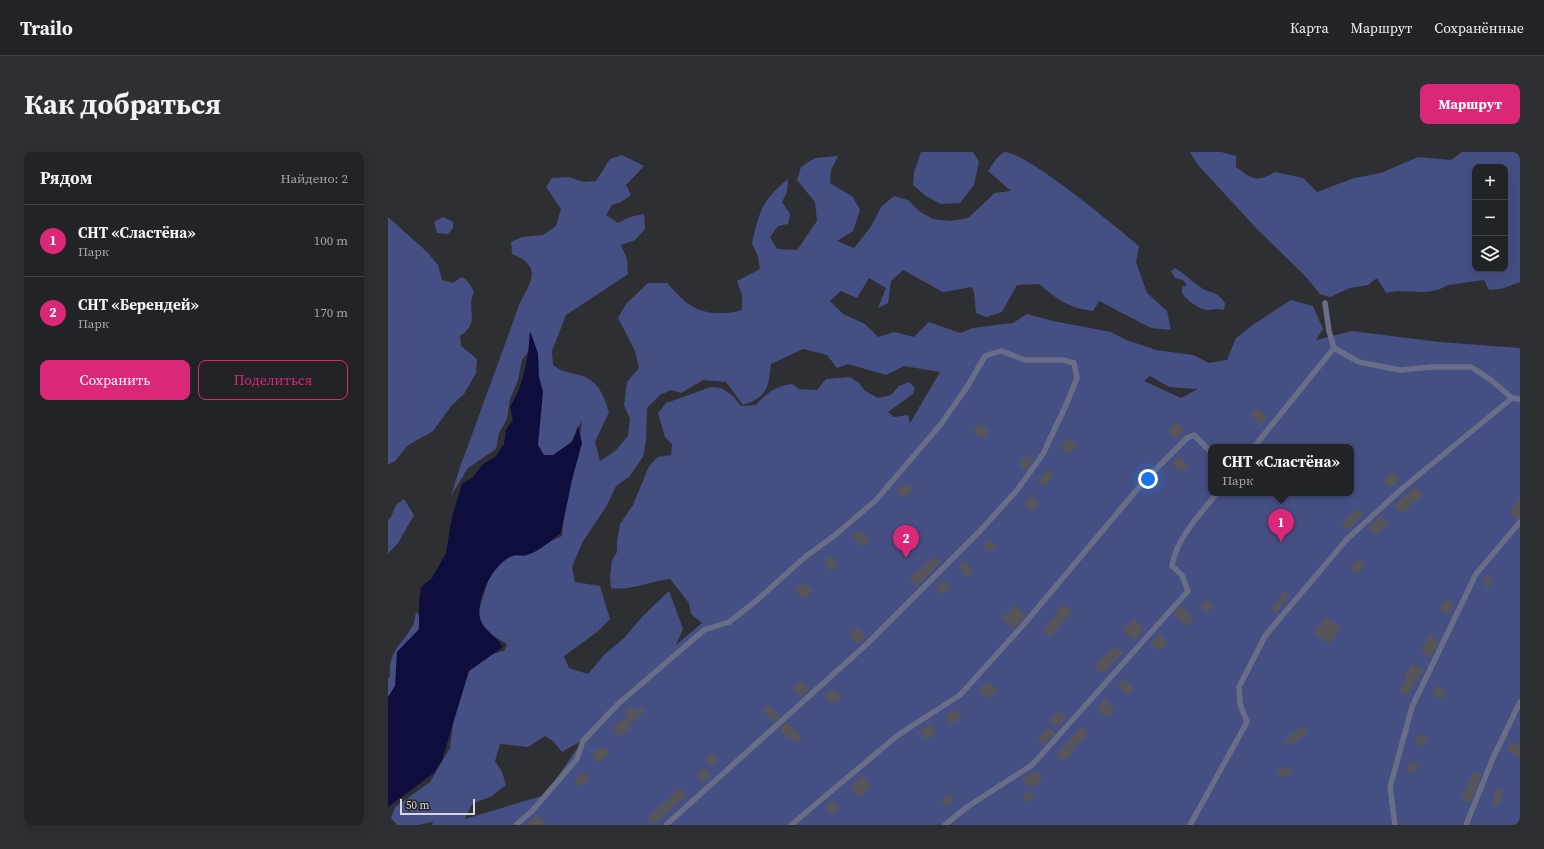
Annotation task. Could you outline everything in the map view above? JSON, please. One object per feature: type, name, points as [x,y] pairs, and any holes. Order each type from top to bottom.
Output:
[{"type":"lane","points":[[1325,303],[1329,331],[1334,348],[1359,362],[1400,370],[1432,367],[1471,367],[1491,380],[1512,398],[1520,399]]},
{"type":"lane","points":[[1256,444],[1334,348]]},
{"type":"lane","points":[[516,825],[532,810],[578,759],[583,742],[618,704],[704,630],[729,622],[750,606],[805,557],[834,536],[876,500],[941,424],[967,387],[986,356],[1001,351],[1025,360],[1063,360],[1074,363],[1077,378],[1066,406],[1043,454],[1018,489],[979,532],[868,643],[666,825]]},
{"type":"lane","points":[[1190,825],[1247,722],[1240,704],[1239,687],[1265,636],[1347,539],[1404,487],[1512,398]]},
{"type":"lane","points":[[790,825],[898,735],[960,694],[1035,611],[1145,480],[1187,438],[1194,434],[1208,449]]},
{"type":"lane","points":[[945,825],[967,807],[1032,765],[1188,591],[1182,575],[1172,566],[1174,552],[1195,521],[1215,496]]},
{"type":"lane","points":[[1395,825],[1390,787],[1412,707],[1476,574],[1520,522]]},
{"type":"lane","points":[[1466,825],[1493,758],[1520,702]]},
{"type":"shaded area","points":[[921,152],[973,152],[979,162],[974,185],[960,203],[941,204],[926,196],[913,185],[914,172]]},
{"type":"shaded area","points":[[1004,152],[1016,155],[1032,164],[1072,192],[1139,246],[1136,262],[1147,293],[1167,311],[1171,330],[1151,328],[1099,301],[1093,311],[1077,308],[1063,302],[1039,284],[1017,285],[1002,312],[986,317],[976,313],[974,292],[972,287],[943,292],[903,270],[891,281],[888,303],[878,308],[886,288],[869,278],[857,298],[841,291],[830,301],[843,314],[865,324],[878,337],[894,332],[914,337],[929,322],[960,333],[973,328],[1013,323],[1027,314],[1053,321],[1111,332],[1124,339],[1156,350],[1193,355],[1209,363],[1227,360],[1236,338],[1254,324],[1291,300],[1313,306],[1323,329],[1316,340],[1352,331],[1439,342],[1520,348],[1520,825],[432,825],[433,822],[418,825],[397,825],[391,818],[395,807],[430,782],[450,748],[455,706],[465,678],[478,657],[504,651],[507,644],[485,631],[478,613],[493,565],[512,553],[529,551],[562,536],[564,497],[579,445],[582,421],[564,455],[553,462],[538,455],[533,345],[522,360],[518,380],[510,399],[507,419],[499,433],[496,449],[468,468],[451,496],[459,470],[520,303],[531,281],[532,274],[528,263],[512,254],[511,242],[522,237],[543,235],[556,226],[561,209],[546,187],[552,178],[569,177],[583,182],[596,181],[610,159],[622,155],[644,166],[626,185],[631,195],[621,202],[612,205],[606,215],[618,223],[630,217],[644,214],[645,229],[635,240],[621,245],[627,259],[628,274],[566,315],[552,351],[553,365],[562,370],[586,377],[591,380],[596,384],[605,400],[609,412],[595,442],[600,461],[615,451],[628,436],[630,419],[624,405],[627,382],[639,368],[635,351],[618,318],[626,304],[648,283],[667,283],[687,303],[702,311],[729,313],[742,310],[742,295],[737,281],[760,269],[758,257],[752,243],[763,207],[772,194],[788,179],[787,192],[782,202],[790,214],[788,224],[778,226],[770,237],[777,249],[797,250],[817,221],[815,202],[797,180],[801,167],[815,158],[838,156],[831,170],[830,183],[853,197],[860,210],[853,231],[837,241],[854,248],[870,228],[882,206],[894,196],[908,200],[920,212],[933,219],[950,221],[968,218],[995,193],[1011,191],[988,171],[997,158]],"holes":[[[803,349],[827,355],[837,368],[848,364],[886,375],[904,366],[940,372],[910,423],[908,415],[894,417],[888,412],[913,394],[915,388],[909,382],[899,386],[891,395],[878,398],[865,391],[859,383],[850,377],[826,379],[817,390],[799,389],[792,384],[781,386],[764,397],[756,405],[741,406],[732,395],[721,388],[711,387],[666,403],[658,413],[665,437],[672,444],[671,455],[658,457],[649,466],[633,505],[620,524],[617,552],[612,560],[610,576],[611,588],[618,589],[633,587],[670,579],[689,603],[691,614],[702,623],[676,645],[683,629],[669,591],[642,617],[624,638],[604,655],[588,674],[569,668],[564,656],[597,632],[610,619],[600,586],[575,582],[572,567],[582,543],[606,507],[616,486],[629,477],[643,457],[646,441],[647,408],[660,395],[671,390],[681,393],[703,380],[726,382],[743,405],[751,402],[762,395],[765,390],[769,380],[771,364]],[[1150,376],[1169,387],[1198,389],[1181,398],[1144,381]],[[545,736],[553,741],[562,752],[583,740],[545,795],[465,819],[472,804],[492,796],[506,785],[502,772],[495,761],[500,744],[528,747]]]},
{"type":"shaded area","points":[[1190,152],[1221,152],[1236,156],[1236,167],[1251,177],[1264,178],[1275,172],[1303,178],[1317,192],[1354,178],[1381,173],[1418,157],[1451,160],[1462,152],[1520,152],[1520,282],[1501,289],[1489,290],[1484,280],[1448,285],[1438,290],[1426,292],[1396,291],[1386,293],[1377,278],[1368,285],[1350,288],[1330,297],[1320,294],[1305,276],[1256,228],[1198,165]]},
{"type":"shaded area","points":[[388,217],[427,252],[438,265],[442,280],[453,283],[462,277],[470,285],[474,292],[471,305],[472,321],[467,331],[460,336],[461,346],[477,359],[476,373],[464,394],[452,405],[433,431],[407,446],[395,461],[388,465]]},
{"type":"shaded area","points":[[443,217],[453,222],[453,228],[448,234],[437,233],[434,222]]},
{"type":"shaded area","points":[[1175,268],[1203,289],[1218,295],[1225,303],[1224,310],[1205,310],[1184,296],[1182,293],[1182,287],[1187,285],[1183,280],[1175,278],[1171,271]]},
{"type":"shaded area","points":[[530,331],[538,353],[539,377],[543,392],[538,445],[544,455],[553,455],[573,441],[578,426],[582,443],[572,480],[561,533],[540,549],[525,556],[514,555],[505,560],[492,574],[483,592],[479,611],[480,619],[484,627],[501,643],[503,647],[469,671],[442,760],[434,773],[388,807],[388,697],[395,686],[397,652],[419,629],[419,601],[421,587],[432,578],[446,553],[452,517],[462,484],[473,477],[483,464],[495,457],[504,444],[506,430],[513,420],[510,407],[519,390],[524,372],[528,353]]},
{"type":"shaded area","points":[[404,499],[414,515],[398,543],[388,554],[388,520],[391,517],[396,505]]},
{"type":"shaded area","points":[[416,612],[422,619],[400,682],[388,704],[388,679],[390,676],[391,660],[397,648],[413,625]]},
{"type":"building","points":[[1257,408],[1267,418],[1260,425],[1250,414]]},
{"type":"building","points":[[1176,421],[1185,429],[1175,439],[1167,432]]},
{"type":"building","points":[[979,423],[989,431],[983,439],[973,432]]},
{"type":"building","points":[[1067,438],[1077,444],[1070,454],[1060,448]]},
{"type":"building","points":[[1026,455],[1034,460],[1026,470],[1019,465]]},
{"type":"building","points":[[1179,456],[1188,467],[1181,473],[1172,463]]},
{"type":"building","points":[[1048,469],[1054,474],[1045,487],[1038,481]]},
{"type":"building","points":[[1392,471],[1400,479],[1391,488],[1383,481]]},
{"type":"building","points":[[906,483],[912,489],[904,498],[896,491]]},
{"type":"building","points":[[1416,487],[1423,495],[1401,514],[1394,505]]},
{"type":"building","points":[[1031,496],[1039,503],[1033,511],[1024,504]]},
{"type":"building","points":[[1520,498],[1520,518],[1517,519],[1509,512]]},
{"type":"building","points":[[1356,509],[1363,515],[1348,530],[1341,524]]},
{"type":"building","points":[[1381,516],[1388,525],[1375,535],[1368,527]]},
{"type":"building","points":[[859,530],[870,541],[863,547],[852,536]]},
{"type":"building","points":[[989,540],[996,546],[988,553],[983,546]]},
{"type":"building","points":[[831,556],[839,565],[831,571],[824,562]]},
{"type":"building","points":[[935,556],[941,561],[917,586],[909,579]]},
{"type":"building","points":[[1357,559],[1365,565],[1358,574],[1350,568]]},
{"type":"building","points":[[964,561],[974,571],[966,578],[958,567]]},
{"type":"building","points":[[1487,575],[1494,581],[1488,589],[1482,582]]},
{"type":"building","points":[[944,580],[951,587],[942,595],[935,588]]},
{"type":"building","points":[[803,582],[813,591],[804,599],[795,590]]},
{"type":"building","points":[[1284,592],[1289,595],[1276,614],[1270,609]]},
{"type":"building","points":[[1446,599],[1454,604],[1447,615],[1439,609]]},
{"type":"building","points":[[1206,600],[1213,607],[1207,613],[1200,607]]},
{"type":"building","points":[[1064,604],[1072,611],[1050,637],[1042,630]]},
{"type":"building","points":[[1015,605],[1026,616],[1013,629],[1002,618]]},
{"type":"building","points":[[1182,605],[1194,619],[1187,626],[1173,614]]},
{"type":"building","points":[[1325,617],[1341,628],[1330,644],[1314,634]]},
{"type":"building","points":[[1134,619],[1144,630],[1134,641],[1123,630]]},
{"type":"building","points":[[857,627],[865,637],[858,644],[849,634]]},
{"type":"building","points":[[1159,634],[1168,642],[1159,651],[1150,643]]},
{"type":"building","points":[[1430,635],[1439,642],[1430,657],[1420,650]]},
{"type":"building","points":[[1114,646],[1123,653],[1102,674],[1094,666]]},
{"type":"building","points":[[1412,664],[1423,671],[1406,697],[1399,691]]},
{"type":"building","points":[[1124,679],[1134,688],[1127,695],[1117,686]]},
{"type":"building","points":[[802,681],[809,690],[800,697],[793,687]]},
{"type":"building","points":[[988,681],[997,690],[988,699],[979,690]]},
{"type":"building","points":[[1438,685],[1447,693],[1441,700],[1432,693]]},
{"type":"building","points":[[833,689],[842,698],[832,705],[824,696]]},
{"type":"building","points":[[1104,699],[1115,709],[1107,718],[1097,710]]},
{"type":"building","points":[[768,705],[780,717],[774,722],[762,710]]},
{"type":"building","points":[[631,706],[636,712],[642,708],[645,712],[628,726],[630,729],[618,737],[612,727],[628,717],[624,711]]},
{"type":"building","points":[[954,709],[962,717],[951,725],[945,717]]},
{"type":"building","points":[[1059,711],[1066,718],[1057,727],[1050,720]]},
{"type":"building","points":[[786,722],[802,737],[796,743],[791,738],[789,740],[781,732],[782,731],[780,728]]},
{"type":"building","points":[[930,724],[937,733],[926,740],[919,732]]},
{"type":"building","points":[[1081,726],[1088,734],[1071,750],[1073,752],[1063,762],[1056,755]]},
{"type":"building","points":[[1304,726],[1309,732],[1288,746],[1284,740]]},
{"type":"building","points":[[1048,727],[1055,733],[1044,745],[1037,739]]},
{"type":"building","points":[[1418,734],[1427,738],[1424,746],[1415,743]]},
{"type":"building","points":[[1511,742],[1520,746],[1520,757],[1507,750]]},
{"type":"building","points":[[604,746],[610,754],[598,763],[591,754]]},
{"type":"building","points":[[713,753],[718,760],[710,767],[705,759]]},
{"type":"building","points":[[1412,761],[1419,766],[1413,774],[1406,770]]},
{"type":"building","points":[[1290,766],[1292,773],[1280,778],[1277,770]]},
{"type":"building","points":[[705,768],[711,775],[702,782],[696,773]]},
{"type":"building","points":[[1036,770],[1043,779],[1031,788],[1022,779]]},
{"type":"building","points":[[583,772],[589,779],[579,787],[574,780]]},
{"type":"building","points":[[1474,772],[1482,774],[1470,803],[1461,798]]},
{"type":"building","points":[[862,776],[871,787],[860,797],[850,787]]},
{"type":"building","points":[[680,788],[686,796],[653,825],[647,818]]},
{"type":"building","points":[[1496,789],[1504,791],[1500,804],[1492,804]]},
{"type":"building","points":[[1029,791],[1035,798],[1027,803],[1022,796]]},
{"type":"building","points":[[949,794],[954,800],[946,807],[941,801]]},
{"type":"building","points":[[832,801],[839,809],[832,814],[825,806]]},
{"type":"building","points":[[538,815],[547,825],[524,825]]},
{"type":"place","name":"СНТ «Сластёна»","points":[[1281,542]]},
{"type":"place","name":"СНТ «Берендей»","points":[[906,558]]}]
